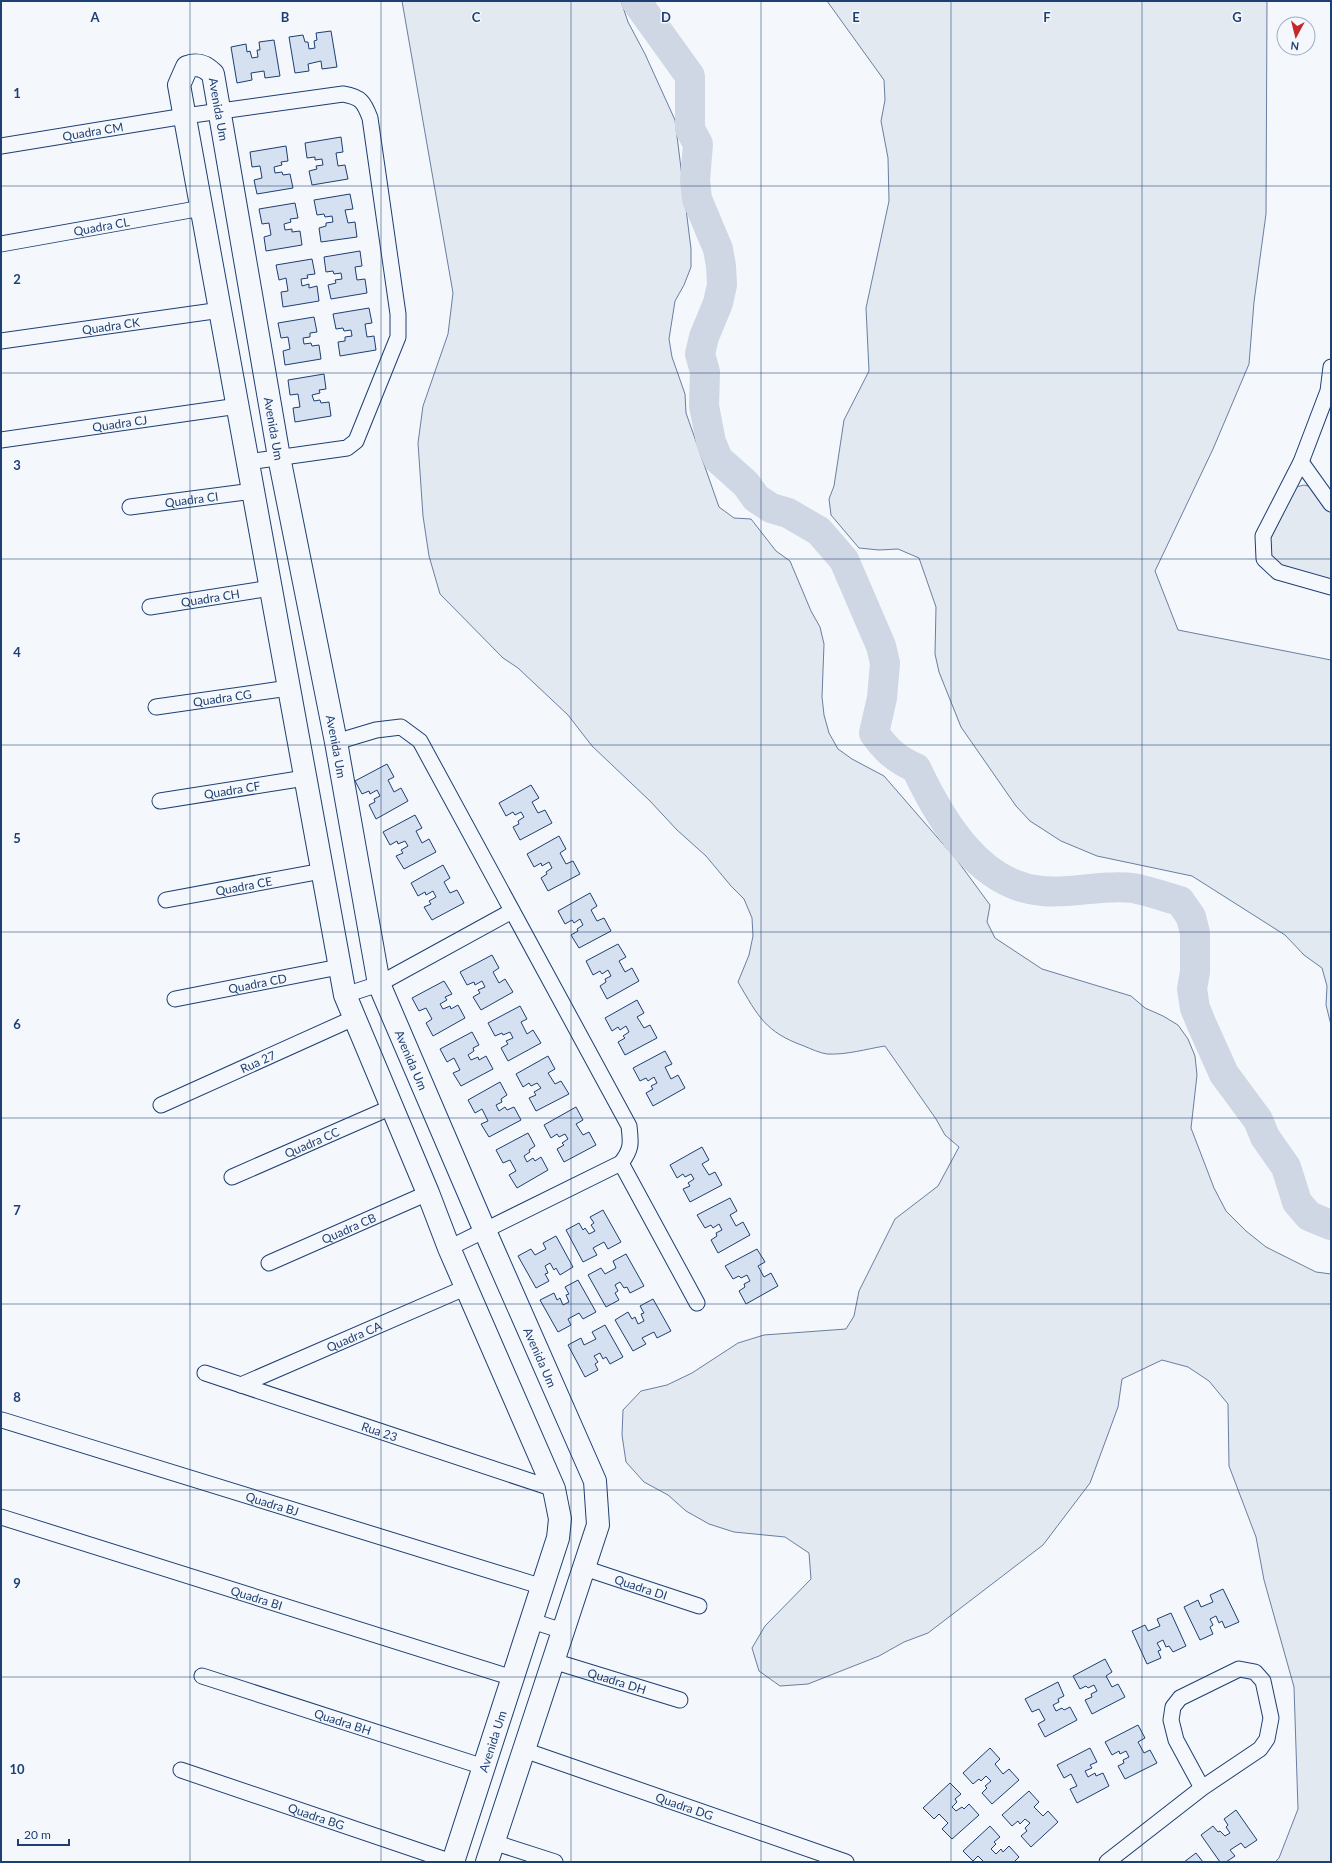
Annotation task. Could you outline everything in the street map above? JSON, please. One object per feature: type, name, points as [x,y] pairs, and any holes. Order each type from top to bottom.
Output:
[{"type":"street","name":"Avenida Um","points":[[452,1862],[543,1587],[558,1538],[560,1519],[554,1489],[449,1248],[428,1193],[345,995],[179,85],[187,67],[193,65],[205,66],[213,74],[278,457],[336,742],[379,984],[485,1231],[595,1481],[598,1525],[490,1852]]},
{"type":"street","name":"Quadra CM","points":[[1,146],[185,116],[343,94],[354,96],[364,103],[370,118],[398,314],[398,337],[356,441],[347,448],[335,451],[248,462]]},
{"type":"street","name":"Quadra CL","points":[[1,244],[202,208]]},
{"type":"street","name":"Quadra CK","points":[[1,341],[221,310]]},
{"type":"street","points":[[1331,367],[1328,391],[1301,462],[1263,536],[1264,560],[1278,572],[1331,587]]},
{"type":"street","name":"Quadra CJ","points":[[1,440],[238,406]]},
{"type":"street","points":[[1301,462],[1331,504]]},
{"type":"street","name":"Quadra CI","points":[[130,507],[253,491]]},
{"type":"street","name":"Quadra CH","points":[[150,607],[271,588]]},
{"type":"street","name":"Quadra CG","points":[[156,707],[289,688]]},
{"type":"street","points":[[336,742],[376,730],[401,727],[420,741],[629,1126],[631,1142],[629,1153],[621,1163],[449,1248]]},
{"type":"street","name":"Quadra CF","points":[[160,801],[305,778]]},
{"type":"street","name":"Quadra CE","points":[[166,900],[322,871]]},
{"type":"street","points":[[345,995],[379,984],[512,911]]},
{"type":"street","name":"Quadra CD","points":[[175,999],[339,966]]},
{"type":"street","name":"Rua 27","points":[[161,1105],[354,1018]]},
{"type":"street","name":"Quadra CC","points":[[232,1177],[392,1107]]},
{"type":"street","points":[[621,1163],[697,1303]]},
{"type":"street","name":"Quadra CB","points":[[269,1264],[428,1193]]},
{"type":"street","name":"Quadra CA","points":[[241,1385],[467,1287]]},
{"type":"street","name":"Rua 23","points":[[205,1373],[554,1489]]},
{"type":"street","name":"Quadra BJ","points":[[2,1420],[543,1587]]},
{"type":"street","name":"Quadra BI","points":[[1,1517],[513,1678]]},
{"type":"street","name":"Quadra DI","points":[[584,1568],[699,1606]]},
{"type":"street","points":[[532,1621],[563,1631]]},
{"type":"street","name":"Quadra DH","points":[[553,1661],[680,1700]]},
{"type":"street","points":[[1107,1862],[1202,1788],[1260,1749],[1267,1740],[1272,1718],[1263,1682],[1256,1672],[1239,1669],[1180,1698],[1173,1707],[1171,1720],[1176,1740],[1202,1788]]},
{"type":"street","name":"Quadra BH","points":[[202,1676],[484,1767]]},
{"type":"street","name":"Quadra DG","points":[[524,1750],[846,1862]]},
{"type":"street","name":"Quadra BG","points":[[181,1770],[452,1862]]},
{"type":"street","points":[[490,1852],[555,1862]]},
{"type":"shaded area","points":[[402,1],[621,1],[628,22],[645,54],[675,120],[691,249],[691,267],[684,285],[675,301],[669,339],[672,357],[685,394],[686,413],[719,507],[734,518],[751,519],[776,551],[790,561],[811,611],[820,627],[824,644],[822,697],[824,715],[829,733],[838,749],[852,759],[884,776],[957,860],[990,905],[987,922],[995,938],[1042,969],[1131,996],[1145,1008],[1178,1025],[1188,1039],[1195,1056],[1197,1075],[1191,1128],[1214,1188],[1226,1211],[1246,1231],[1266,1247],[1316,1272],[1331,1274],[1331,1862],[1275,1862],[1279,1858],[1298,1809],[1294,1687],[1264,1580],[1256,1537],[1229,1466],[1228,1404],[1209,1381],[1188,1367],[1162,1360],[1122,1379],[1118,1407],[1090,1483],[1043,1545],[928,1633],[904,1642],[879,1656],[808,1684],[780,1686],[759,1671],[752,1648],[765,1626],[811,1579],[809,1553],[785,1537],[734,1532],[709,1524],[686,1511],[668,1495],[644,1482],[626,1462],[622,1435],[623,1410],[641,1391],[667,1385],[692,1373],[738,1343],[764,1335],[846,1329],[854,1316],[859,1291],[895,1219],[938,1186],[959,1147],[945,1135],[936,1119],[885,1046],[849,1053],[827,1054],[791,1041],[771,1029],[764,1022],[757,1014],[738,982],[749,955],[753,936],[752,918],[744,899],[706,856],[677,830],[650,801],[592,746],[568,715],[518,668],[503,658],[440,594],[429,556],[423,516],[418,443],[423,406],[448,334],[453,293]]},
{"type":"shaded area","points":[[827,1],[1267,1],[1266,214],[1254,302],[1249,364],[1213,449],[1155,571],[1178,630],[1331,660],[1331,1025],[1326,1005],[1327,986],[1322,968],[1304,955],[1285,935],[1192,876],[1097,856],[1061,841],[1030,821],[1016,806],[961,727],[939,672],[935,654],[936,607],[919,558],[898,549],[879,550],[859,548],[831,515],[829,499],[834,486],[844,420],[869,371],[866,308],[889,201],[888,158],[881,121],[885,100],[884,80]]},
{"type":"shaded area","points":[[1304,485],[1312,487],[1331,513],[1331,581],[1283,567],[1273,561],[1269,553],[1269,541],[1291,494],[1296,487]]},
{"type":"building","points":[[331,31],[337,67],[322,69],[321,61],[308,64],[309,71],[295,73],[289,37],[303,35],[305,42],[308,42],[309,49],[315,48],[314,41],[317,40],[316,33]]},
{"type":"building","points":[[274,40],[280,76],[265,78],[264,71],[251,73],[252,80],[237,83],[231,47],[246,44],[247,52],[250,51],[252,58],[258,57],[257,50],[260,50],[259,42]]},
{"type":"building","points":[[341,137],[343,152],[336,153],[338,166],[345,165],[348,179],[312,185],[309,171],[317,169],[316,166],[323,165],[322,159],[315,160],[315,157],[307,158],[305,143]]},
{"type":"building","points":[[286,146],[288,161],[281,162],[282,165],[274,167],[275,173],[282,172],[283,175],[290,174],[293,188],[257,194],[254,180],[262,178],[260,166],[252,167],[250,152]]},
{"type":"building","points":[[350,194],[353,209],[345,210],[348,223],[355,222],[357,237],[321,242],[319,228],[326,226],[326,223],[333,222],[332,216],[325,217],[324,214],[317,215],[314,200]]},
{"type":"building","points":[[295,203],[298,218],[290,219],[291,222],[284,224],[285,230],[292,229],[292,232],[300,231],[302,245],[266,251],[264,237],[271,235],[269,223],[262,224],[259,209]]},
{"type":"building","points":[[360,251],[362,266],[355,267],[357,280],[365,279],[367,293],[331,299],[328,285],[336,283],[335,280],[342,279],[341,273],[334,274],[333,271],[326,272],[324,257]]},
{"type":"building","points":[[312,259],[315,274],[307,275],[308,278],[301,279],[302,286],[309,284],[309,288],[317,286],[319,301],[283,307],[281,292],[288,291],[286,278],[279,280],[276,265]]},
{"type":"building","points":[[369,308],[372,323],[365,324],[367,337],[374,336],[376,350],[340,356],[338,342],[345,341],[345,337],[352,336],[351,330],[344,331],[343,328],[336,329],[333,314]]},
{"type":"building","points":[[314,317],[317,332],[310,333],[310,337],[303,338],[304,344],[311,343],[312,346],[319,345],[321,359],[285,365],[283,351],[290,349],[288,337],[281,338],[278,323]]},
{"type":"building","points":[[324,374],[326,389],[319,390],[320,393],[312,395],[314,401],[320,400],[321,403],[329,402],[331,416],[295,422],[293,408],[300,407],[298,394],[290,395],[288,380]]},
{"type":"building","points":[[387,764],[394,777],[388,780],[394,792],[401,788],[408,801],[376,819],[369,805],[375,802],[374,799],[380,796],[377,790],[370,794],[369,791],[362,794],[355,781]]},
{"type":"building","points":[[531,785],[539,798],[532,802],[538,813],[545,810],[552,823],[520,840],[513,827],[519,824],[518,821],[524,817],[521,812],[515,815],[513,812],[506,816],[499,803]]},
{"type":"building","points":[[415,815],[422,828],[416,831],[422,843],[429,839],[436,852],[404,869],[396,856],[403,853],[401,850],[408,846],[405,841],[398,844],[397,841],[390,845],[383,832]]},
{"type":"building","points":[[559,836],[566,849],[560,853],[566,864],[573,861],[580,874],[548,891],[541,878],[552,868],[549,862],[542,866],[541,863],[534,867],[527,854]]},
{"type":"building","points":[[443,865],[450,878],[444,882],[450,893],[457,890],[464,903],[432,920],[424,907],[431,904],[429,901],[436,897],[433,891],[426,895],[425,892],[418,896],[411,883]]},
{"type":"building","points":[[590,893],[597,906],[591,910],[597,921],[604,918],[611,931],[579,948],[571,935],[578,931],[577,929],[583,925],[580,919],[574,923],[572,920],[565,924],[558,911]]},
{"type":"building","points":[[618,944],[626,957],[619,961],[625,972],[632,968],[639,981],[607,999],[600,986],[606,982],[605,979],[611,976],[608,970],[602,974],[600,971],[593,975],[586,961]]},
{"type":"building","points":[[492,955],[499,968],[493,972],[499,983],[505,979],[513,992],[481,1010],[473,997],[480,993],[478,990],[485,987],[482,981],[475,985],[474,982],[467,985],[460,972]]},
{"type":"building","points":[[444,981],[452,994],[445,997],[447,1000],[440,1004],[443,1009],[450,1006],[451,1009],[458,1005],[465,1018],[433,1036],[426,1023],[432,1019],[426,1008],[419,1011],[412,998]]},
{"type":"building","points":[[637,1000],[644,1013],[637,1017],[644,1028],[650,1025],[657,1038],[625,1055],[618,1042],[625,1038],[623,1036],[629,1032],[626,1026],[620,1030],[618,1027],[612,1031],[605,1018]]},
{"type":"building","points":[[520,1006],[527,1019],[521,1022],[527,1034],[533,1030],[541,1043],[508,1061],[501,1048],[508,1044],[506,1041],[513,1038],[510,1032],[495,1036],[488,1023]]},
{"type":"building","points":[[472,1032],[479,1045],[473,1048],[474,1051],[468,1055],[471,1060],[478,1057],[479,1060],[486,1056],[493,1069],[461,1086],[453,1073],[460,1070],[454,1058],[447,1062],[440,1049]]},
{"type":"building","points":[[665,1051],[672,1064],[665,1067],[671,1079],[678,1075],[685,1088],[653,1106],[646,1093],[653,1089],[651,1086],[657,1083],[654,1077],[648,1081],[646,1078],[640,1081],[633,1068]]},
{"type":"building","points":[[548,1056],[555,1069],[548,1073],[555,1084],[561,1081],[569,1094],[536,1111],[529,1098],[536,1095],[534,1092],[541,1088],[537,1083],[531,1086],[529,1083],[523,1087],[516,1074]]},
{"type":"building","points":[[500,1082],[507,1095],[501,1099],[502,1102],[496,1105],[499,1111],[505,1107],[507,1110],[514,1107],[521,1120],[489,1137],[481,1124],[488,1121],[482,1109],[475,1113],[468,1100]]},
{"type":"building","points":[[576,1107],[583,1120],[576,1124],[583,1135],[589,1132],[596,1145],[564,1162],[557,1149],[564,1145],[562,1143],[568,1139],[565,1134],[559,1137],[557,1134],[551,1138],[544,1125]]},
{"type":"building","points":[[528,1133],[535,1146],[524,1156],[527,1162],[533,1158],[535,1161],[541,1157],[548,1170],[517,1188],[509,1175],[516,1171],[510,1160],[503,1163],[496,1150]]},
{"type":"building","points":[[702,1147],[709,1160],[702,1164],[709,1175],[715,1172],[722,1185],[690,1202],[683,1189],[690,1186],[688,1183],[694,1179],[691,1174],[685,1177],[683,1174],[677,1178],[670,1165]]},
{"type":"building","points":[[730,1198],[737,1211],[730,1215],[736,1226],[743,1222],[750,1235],[718,1253],[711,1240],[717,1236],[716,1233],[722,1230],[719,1224],[713,1228],[711,1225],[705,1228],[697,1215]]},
{"type":"building","points":[[603,1210],[621,1242],[608,1249],[604,1242],[593,1248],[597,1255],[583,1262],[566,1230],[579,1223],[583,1230],[585,1228],[589,1234],[595,1231],[591,1225],[594,1223],[590,1217]]},
{"type":"building","points":[[556,1236],[573,1267],[560,1275],[556,1268],[554,1270],[550,1263],[545,1266],[548,1273],[545,1274],[549,1281],[536,1288],[518,1256],[531,1249],[535,1255],[546,1249],[543,1243]]},
{"type":"building","points":[[757,1249],[765,1262],[758,1266],[764,1277],[771,1273],[778,1286],[746,1304],[739,1291],[745,1287],[744,1284],[750,1281],[747,1275],[741,1278],[739,1276],[733,1279],[725,1266]]},
{"type":"building","points":[[626,1254],[644,1286],[630,1293],[627,1287],[624,1288],[620,1282],[615,1285],[618,1291],[615,1293],[619,1300],[606,1307],[588,1275],[601,1268],[605,1274],[616,1268],[613,1261]]},
{"type":"building","points":[[578,1280],[596,1312],[583,1319],[579,1313],[568,1319],[571,1325],[558,1332],[540,1300],[554,1293],[557,1300],[560,1298],[563,1305],[569,1302],[566,1295],[569,1294],[565,1287]]},
{"type":"building","points":[[653,1299],[671,1331],[657,1338],[654,1332],[642,1338],[646,1344],[633,1351],[615,1320],[628,1312],[632,1319],[635,1317],[638,1324],[644,1321],[641,1314],[644,1313],[640,1306]]},
{"type":"building","points":[[605,1325],[623,1357],[610,1364],[606,1357],[603,1359],[600,1353],[594,1356],[598,1362],[595,1364],[598,1370],[585,1377],[568,1345],[581,1338],[584,1345],[596,1339],[592,1332]]},
{"type":"building","points":[[1223,1589],[1239,1622],[1225,1628],[1222,1621],[1219,1623],[1216,1616],[1210,1619],[1213,1625],[1210,1627],[1213,1634],[1200,1640],[1184,1607],[1198,1600],[1201,1607],[1213,1602],[1210,1595]]},
{"type":"building","points":[[1171,1613],[1186,1646],[1173,1652],[1169,1646],[1166,1647],[1163,1640],[1157,1643],[1161,1650],[1158,1651],[1161,1658],[1147,1664],[1132,1631],[1145,1625],[1148,1631],[1160,1626],[1157,1619]]},
{"type":"building","points":[[1105,1659],[1112,1672],[1106,1676],[1112,1687],[1118,1684],[1125,1697],[1092,1714],[1085,1700],[1092,1697],[1091,1694],[1097,1691],[1094,1685],[1088,1688],[1086,1686],[1080,1689],[1073,1676]]},
{"type":"building","points":[[1058,1682],[1064,1696],[1058,1699],[1059,1702],[1053,1705],[1056,1711],[1062,1708],[1064,1710],[1070,1707],[1077,1720],[1045,1737],[1038,1724],[1045,1720],[1039,1709],[1032,1712],[1025,1699]]},
{"type":"building","points":[[1138,1725],[1145,1738],[1138,1742],[1144,1753],[1150,1750],[1157,1763],[1125,1779],[1118,1766],[1124,1763],[1123,1760],[1129,1757],[1126,1751],[1120,1754],[1119,1751],[1112,1755],[1105,1742]]},
{"type":"building","points":[[990,1748],[1000,1759],[995,1764],[1003,1774],[1009,1769],[1019,1780],[992,1804],[982,1793],[987,1788],[985,1786],[991,1781],[986,1776],[981,1781],[979,1779],[973,1784],[963,1773]]},
{"type":"building","points":[[1090,1748],[1097,1762],[1090,1765],[1092,1768],[1085,1771],[1088,1777],[1095,1773],[1096,1776],[1103,1773],[1109,1786],[1077,1803],[1070,1789],[1077,1786],[1071,1774],[1064,1778],[1057,1765]]},
{"type":"building","points":[[950,1783],[961,1794],[955,1799],[957,1802],[952,1807],[956,1811],[962,1807],[964,1809],[969,1804],[979,1815],[952,1839],[942,1829],[948,1823],[939,1814],[934,1819],[923,1808]]},
{"type":"building","points":[[1029,1791],[1039,1802],[1034,1807],[1043,1816],[1048,1811],[1058,1822],[1031,1847],[1021,1836],[1027,1831],[1025,1828],[1030,1823],[1025,1819],[1020,1824],[1018,1821],[1012,1826],[1002,1815]]},
{"type":"building","points":[[1236,1810],[1257,1840],[1245,1848],[1241,1843],[1230,1850],[1235,1856],[1226,1862],[1220,1862],[1201,1835],[1213,1826],[1218,1832],[1220,1831],[1225,1836],[1230,1833],[1226,1827],[1228,1825],[1224,1819]]},
{"type":"building","points":[[990,1826],[1000,1837],[994,1842],[996,1844],[991,1849],[996,1854],[1001,1849],[1003,1852],[1009,1846],[1019,1857],[1014,1862],[984,1862],[978,1856],[973,1861],[963,1851]]},
{"type":"building","points":[[1196,1853],[1203,1862],[1184,1862]]},
{"type":"waterway","points":[[636,1],[690,76],[690,129],[698,144],[695,180],[697,199],[718,249],[721,266],[722,285],[718,303],[704,337],[700,354],[705,372],[704,406],[711,442],[718,459],[746,484],[756,498],[771,508],[788,513],[819,531],[844,560],[881,646],[885,663],[882,698],[874,733],[892,754],[903,762],[916,768],[937,808],[964,847],[999,877],[1019,886],[1053,892],[1110,887],[1133,888],[1180,901],[1191,917],[1195,933],[1195,972],[1192,989],[1195,1008],[1224,1074],[1258,1120],[1265,1137],[1286,1167],[1297,1202],[1309,1216],[1331,1225]]}]
